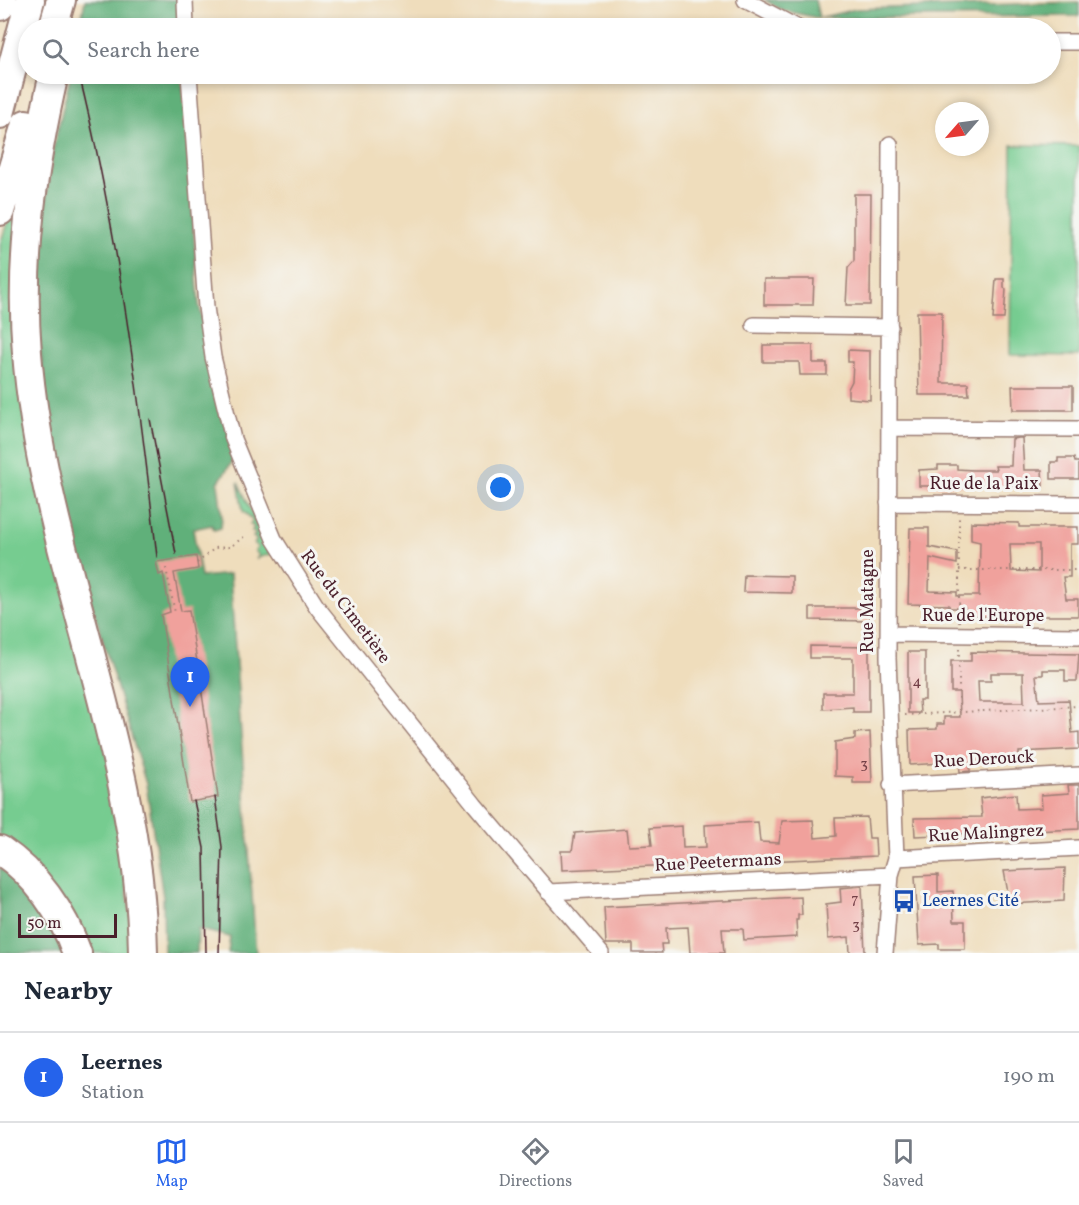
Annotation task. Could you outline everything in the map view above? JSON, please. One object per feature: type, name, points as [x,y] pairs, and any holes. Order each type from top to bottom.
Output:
[{"type":"highway","points":[[0,6],[2,0]]},
{"type":"highway","points":[[25,18],[30,0]]},
{"type":"highway","points":[[56,18],[61,0]]},
{"type":"highway","points":[[65,18],[67,0]]},
{"type":"highway","points":[[0,114],[18,46]]},
{"type":"highway","points":[[0,211],[37,84]]},
{"type":"highway","points":[[52,84],[34,173],[27,243],[24,306],[27,355],[46,478],[129,815],[143,953]]},
{"type":"highway","points":[[0,850],[40,886],[69,931],[77,953]]},
{"type":"street","points":[[185,0],[186,18]]},
{"type":"street","points":[[745,0],[779,18]]},
{"type":"street","points":[[1061,42],[1079,42]]},
{"type":"street","name":"Rue du Cimetière","points":[[190,84],[205,296],[213,357],[233,439],[260,510],[286,563],[317,607],[548,892],[601,953]]},
{"type":"street","name":"Rue Matagne","points":[[885,953],[891,875],[896,858],[888,716],[890,144]]},
{"type":"street","points":[[754,325],[891,327]]},
{"type":"street","points":[[889,428],[1079,429]]},
{"type":"street","name":"Rue de la Paix","points":[[888,503],[1079,504]]},
{"type":"street","name":"Rue de l'Europe","points":[[888,634],[1079,636]]},
{"type":"street","name":"Rue Derouck","points":[[891,785],[1079,775]]},
{"type":"street","name":"Rue Malingrez","points":[[896,858],[1079,848]]},
{"type":"street","name":"Rue Peetermans","points":[[548,892],[891,875]]},
{"type":"path","points":[[959,504],[959,712]]},
{"type":"path","points":[[197,563],[215,548],[230,547],[245,536]]},
{"type":"path","points":[[166,568],[175,613]]},
{"type":"path","points":[[959,570],[1079,570]]},
{"type":"path","points":[[888,716],[1079,706]]},
{"type":"green space","points":[[85,0],[178,0],[179,18],[82,18]]},
{"type":"green space","points":[[765,0],[815,0],[819,18],[782,10]]},
{"type":"green space","points":[[1079,2],[1079,16],[819,18],[856,9]]},
{"type":"green space","points":[[69,84],[183,84],[199,305],[233,455],[232,462],[218,483],[221,528],[214,530],[212,525],[193,529],[201,577],[230,574],[256,953],[228,953],[230,937],[198,929],[197,953],[164,953],[163,897],[146,784],[88,592],[55,470],[34,294],[53,149]]},
{"type":"green space","points":[[1012,145],[1079,146],[1079,356],[1010,355]]},
{"type":"green space","points":[[23,175],[136,953],[82,953],[0,844],[0,244]]},
{"type":"green space","points":[[238,482],[271,554],[257,558],[259,555],[255,551],[258,547],[254,544],[257,540],[253,537],[256,534],[252,531],[254,527],[250,524],[253,520],[243,511]]},
{"type":"green space","points":[[0,867],[45,917],[64,953],[0,953]]},
{"type":"building","points":[[854,194],[871,194],[870,305],[846,305],[848,268],[854,261]]},
{"type":"building","points":[[764,279],[814,279],[813,305],[764,305]]},
{"type":"building","points":[[996,279],[1004,279],[1006,289],[1004,319],[993,319]]},
{"type":"building","points":[[917,312],[942,312],[941,383],[968,383],[969,395],[919,395]]},
{"type":"building","points":[[763,345],[813,345],[813,363],[827,363],[827,375],[800,375],[799,362],[763,362]]},
{"type":"building","points":[[848,350],[870,351],[870,400],[848,398],[853,362],[848,362]]},
{"type":"building","points":[[1012,386],[1073,386],[1073,410],[1013,410]]},
{"type":"building","points":[[1022,438],[1024,470],[1042,470],[1043,486],[919,486],[919,470],[938,469],[938,465],[957,465],[957,469],[973,470],[996,470],[995,466],[1011,466],[1012,439]]},
{"type":"building","points":[[1058,458],[1074,458],[1075,462],[1079,462],[1079,479],[1051,479],[1051,462],[1058,462]]},
{"type":"building","points":[[971,522],[1019,523],[1019,527],[1078,527],[1078,544],[1070,544],[1070,577],[1063,577],[1066,599],[1078,599],[1078,616],[971,616],[965,615],[965,608],[949,608],[949,605],[908,604],[910,528],[929,528],[929,547],[957,552],[957,564],[930,558],[929,591],[957,592],[957,596],[979,596],[980,542],[971,540]],"holes":[[[1010,544],[1039,544],[1039,572],[1011,571]]]},
{"type":"building","points":[[196,556],[198,569],[174,573],[181,611],[189,610],[218,797],[190,802],[161,615],[170,612],[163,573],[159,575],[156,562]]},
{"type":"building","points":[[744,575],[792,576],[792,593],[743,592]]},
{"type":"building","points":[[810,608],[870,608],[870,621],[810,620]]},
{"type":"building","points":[[810,646],[869,647],[869,712],[853,712],[853,707],[823,709],[823,693],[853,693],[853,658],[810,658]]},
{"type":"building","points":[[908,652],[925,652],[925,700],[919,700],[920,713],[908,713]]},
{"type":"building","points":[[971,652],[1079,654],[1077,681],[1065,681],[1065,670],[1043,670],[1043,675],[1036,675],[1039,701],[1069,700],[1072,733],[1079,732],[1079,749],[1019,752],[1019,759],[970,762],[970,771],[960,772],[959,762],[910,765],[909,730],[937,729],[937,724],[944,724],[944,717],[960,717],[959,692],[951,692],[951,661],[971,661]],"holes":[[[991,673],[1023,673],[1024,702],[979,702],[978,681],[991,681]]]},
{"type":"building","points":[[870,732],[872,783],[853,783],[853,777],[835,776],[835,742],[855,739],[855,733]]},
{"type":"building","points":[[1068,785],[1079,785],[1079,829],[915,836],[914,818],[982,817],[980,798],[1016,794],[1017,809],[1042,808],[1041,795],[1069,793]]},
{"type":"building","points":[[867,817],[869,838],[875,838],[876,856],[562,870],[561,851],[572,851],[575,833],[627,829],[629,846],[652,845],[650,828],[682,826],[683,848],[706,847],[705,825],[758,822],[760,842],[779,843],[782,821],[813,820],[815,838],[836,836],[835,818]]},
{"type":"building","points":[[1065,868],[1064,901],[1010,904],[1004,871]]},
{"type":"building","points":[[938,875],[938,892],[953,891],[954,921],[965,921],[965,949],[939,949],[939,944],[919,945],[915,876]]},
{"type":"building","points":[[862,886],[865,953],[850,953],[849,937],[828,939],[826,904],[841,902],[840,888]]},
{"type":"building","points":[[801,897],[802,915],[798,915],[798,920],[796,920],[797,937],[744,940],[743,929],[722,929],[724,953],[690,953],[688,927],[666,928],[667,944],[661,944],[662,953],[633,953],[633,944],[606,944],[604,907]]},
{"type":"tram line","points":[[81,84],[105,193],[126,314],[157,557]]},
{"type":"tram line","points":[[150,419],[176,554]]},
{"type":"tram line","points":[[215,797],[222,847],[219,953]]},
{"type":"tram line","points":[[194,801],[204,848],[206,953]]},
{"type":"place","name":"Leernes","points":[[190,707]]},
{"type":"place","name":"Leernes Cité","points":[[904,901]]}]
